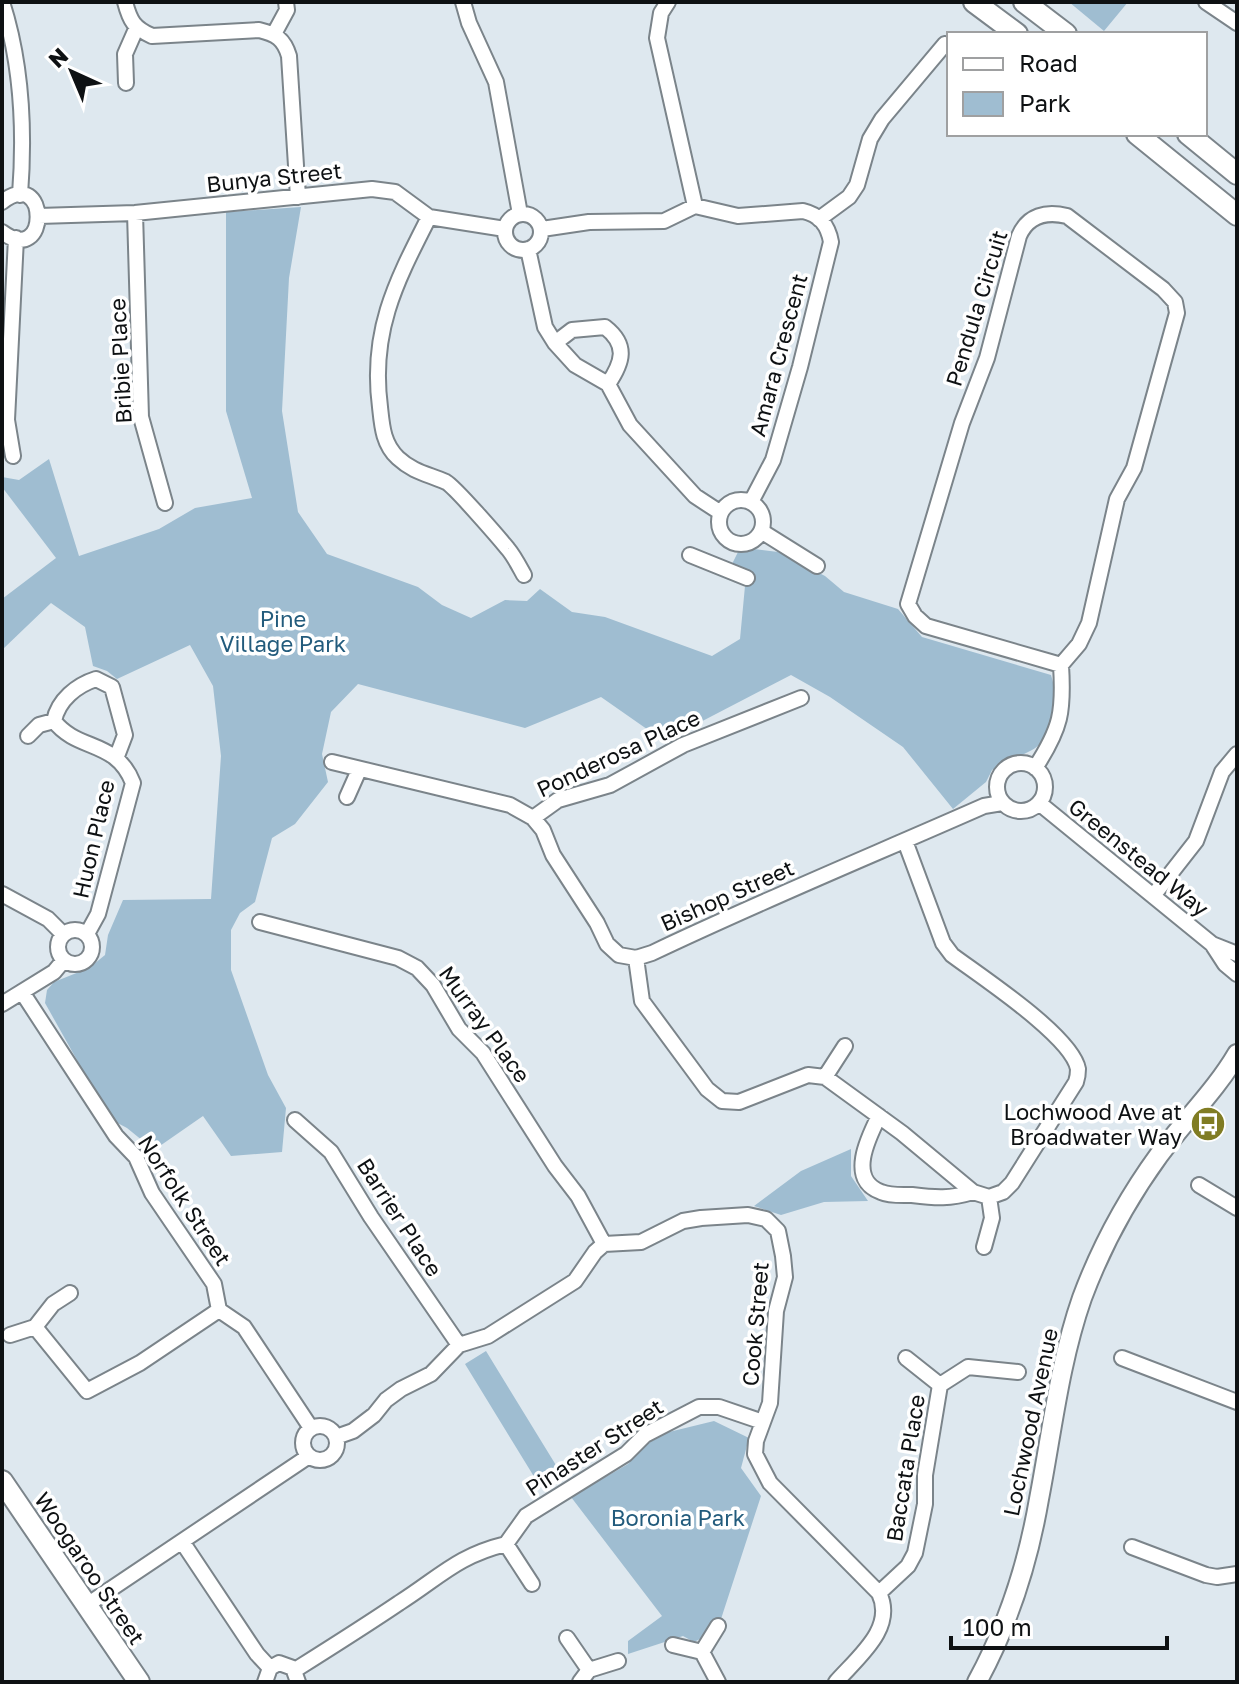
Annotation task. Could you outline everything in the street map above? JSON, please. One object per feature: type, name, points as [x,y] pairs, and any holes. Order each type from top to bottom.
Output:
[{"type":"main road","points":[[974,2],[1014,32]]},
{"type":"main road","points":[[1024,2],[1063,32]]},
{"type":"main road","points":[[1139,136],[1237,215]]},
{"type":"main road","points":[[1190,136],[1237,174]]},
{"type":"main road","name":"Woogaroo Street","points":[[2,1481],[139,1682]]},
{"type":"street","points":[[2,2],[19,73],[20,195]]},
{"type":"street","points":[[125,2],[136,29],[152,36],[259,30],[274,34],[285,43],[289,56],[298,197]]},
{"type":"street","points":[[274,34],[287,10],[286,2]]},
{"type":"street","points":[[463,2],[469,23],[496,82],[520,214]]},
{"type":"street","points":[[668,2],[661,13],[657,38],[695,206]]},
{"type":"street","points":[[1206,2],[1237,23]]},
{"type":"street","points":[[126,83],[125,54],[136,29]]},
{"type":"street","points":[[542,229],[589,222],[664,221],[695,206],[738,216],[803,211],[819,219],[849,197],[857,185],[870,139],[882,119],[945,44]]},
{"type":"street","name":"Bunya Street","points":[[39,216],[135,213],[372,189],[395,192],[429,217],[505,229]]},
{"type":"street","points":[[2,202],[20,195],[33,202],[39,216],[34,231],[27,236],[9,235],[7,420],[13,456]]},
{"type":"street","name":"Bribie Place","points":[[135,213],[141,417],[165,503]]},
{"type":"street","points":[[520,214],[534,217],[542,229],[539,242],[528,249],[514,248],[505,236],[505,229],[510,219],[520,214]]},
{"type":"street","name":"Pendula Circuit","points":[[1054,214],[1067,216],[1163,289],[1175,302],[1177,313],[1134,468],[1117,499],[1089,623],[1079,644],[1061,665],[926,626],[908,604],[962,423],[987,358],[1019,236],[1034,217],[1054,214]]},
{"type":"street","points":[[429,217],[386,310],[378,352],[378,394],[384,436],[395,455],[412,470],[447,483],[460,495],[510,551],[524,575]]},
{"type":"street","name":"Amara Crescent","points":[[751,502],[773,460],[831,242],[828,229],[819,219]]},
{"type":"street","points":[[528,249],[545,327],[555,343],[575,365],[608,384],[630,425],[695,496],[721,513]]},
{"type":"street","points":[[555,343],[572,330],[605,327],[618,337],[622,347],[617,371],[608,384]]},
{"type":"street","points":[[737,500],[751,502],[762,514],[761,531],[745,544],[732,542],[726,538],[719,524],[721,513],[737,500]]},
{"type":"street","points":[[761,531],[817,566]]},
{"type":"street","points":[[714,565],[726,538]]},
{"type":"street","points":[[690,555],[747,578]]},
{"type":"street","points":[[1035,768],[1055,737],[1063,702],[1061,665]]},
{"type":"street","name":"Huon Place","points":[[54,721],[57,708],[81,684],[96,679],[112,687],[124,722],[125,735],[117,756]]},
{"type":"street","name":"Ponderosa Place","points":[[332,762],[510,805],[533,818],[558,800],[610,785],[683,745],[801,698]]},
{"type":"street","name":"Huon Place","points":[[28,736],[39,725],[54,721]]},
{"type":"street","name":"Huon Place","points":[[54,721],[62,731],[117,756],[127,767],[133,783],[98,914],[87,934]]},
{"type":"street","points":[[1153,896],[1196,841],[1222,772],[1237,754]]},
{"type":"street","points":[[1019,763],[1035,768],[1042,775],[1044,795],[1039,803],[1024,812],[1002,803],[996,786],[1003,770],[1019,763]]},
{"type":"street","points":[[347,797],[359,770]]},
{"type":"street","name":"Bishop Street","points":[[636,958],[753,904],[800,887],[984,806],[1002,803]]},
{"type":"street","name":"Greenstead Way","points":[[1039,803],[1212,944],[1237,954]]},
{"type":"street","points":[[533,818],[543,830],[553,855],[607,944],[619,955],[636,958],[642,1001],[707,1089],[722,1101],[739,1102],[808,1075],[825,1077],[973,1192],[989,1197],[1003,1192],[1012,1183],[1076,1082],[1078,1070],[1045,1025],[952,955],[943,943],[905,841]]},
{"type":"street","points":[[2,894],[48,919],[63,934]]},
{"type":"street","name":"Murray Place","points":[[260,922],[398,958],[417,968],[433,985],[459,1029],[483,1053],[555,1166],[578,1196],[604,1244]]},
{"type":"street","points":[[72,929],[87,934],[92,945],[89,957],[78,964],[64,960],[57,948],[63,934],[72,929]]},
{"type":"street","name":"Greenstead Way","points":[[1212,944],[1225,964],[1237,974]]},
{"type":"street","points":[[2,1004],[54,972],[64,960]]},
{"type":"street","name":"Norfolk Street","points":[[22,992],[116,1136],[136,1157],[152,1193],[214,1284],[219,1310]]},
{"type":"street","points":[[825,1077],[845,1046]]},
{"type":"street","name":"Lochwood Avenue","points":[[977,1682],[1002,1629],[1027,1557],[1056,1396],[1082,1299],[1104,1245],[1130,1197],[1159,1154],[1235,1059]]},
{"type":"street","points":[[879,1116],[864,1146],[863,1171],[869,1185],[882,1193],[951,1199],[973,1192]]},
{"type":"street","name":"Barrier Place","points":[[295,1120],[331,1152],[371,1217],[459,1345]]},
{"type":"street","points":[[1199,1185],[1237,1208]]},
{"type":"street","points":[[984,1247],[992,1218],[989,1197]]},
{"type":"street","name":"Cook Street","points":[[604,1244],[641,1242],[683,1221],[701,1218],[748,1215],[766,1219],[778,1231],[785,1277],[776,1311],[770,1403],[756,1441],[755,1454],[770,1483],[879,1593]]},
{"type":"street","points":[[336,1437],[363,1423],[401,1389],[431,1374],[459,1345],[488,1336],[575,1281],[604,1244]]},
{"type":"street","points":[[10,1335],[35,1327],[53,1304],[70,1293]]},
{"type":"street","points":[[35,1327],[87,1391],[140,1363],[219,1310],[244,1327],[311,1428]]},
{"type":"street","name":"Baccata Place","points":[[906,1358],[940,1385]]},
{"type":"street","points":[[1122,1358],[1237,1402]]},
{"type":"street","name":"Baccata Place","points":[[879,1593],[908,1566],[915,1553],[925,1504],[925,1475],[940,1385],[968,1367],[1018,1372]]},
{"type":"street","name":"Pinaster Street","points":[[506,1544],[526,1516],[626,1454],[645,1435],[699,1407],[719,1407],[763,1422]]},
{"type":"street","points":[[323,1426],[333,1432],[336,1449],[329,1458],[318,1461],[309,1456],[303,1441],[311,1428],[323,1426]]},
{"type":"street","points":[[87,1605],[309,1456]]},
{"type":"street","points":[[183,1543],[268,1675],[284,1663],[296,1676],[447,1568],[477,1551],[506,1544],[532,1584]]},
{"type":"street","points":[[1132,1547],[1206,1575],[1237,1574]]},
{"type":"street","points":[[836,1682],[879,1629],[885,1605],[879,1593]]},
{"type":"street","points":[[702,1652],[718,1626]]},
{"type":"street","points":[[567,1638],[585,1676],[618,1661]]},
{"type":"street","points":[[673,1645],[702,1652],[718,1682]]},
{"type":"green space","points":[[1069,2],[1128,2],[1104,31]]},
{"type":"green space","name":"Pine Village Park","points":[[301,207],[289,278],[282,411],[298,512],[327,554],[418,587],[442,605],[471,618],[505,600],[527,601],[540,589],[572,612],[605,617],[712,656],[740,639],[745,586],[732,564],[738,552],[754,549],[778,552],[825,576],[844,592],[898,609],[922,637],[1051,675],[1055,695],[1054,716],[1047,736],[1040,744],[992,770],[986,782],[953,809],[903,747],[830,697],[791,675],[664,741],[601,697],[525,728],[358,684],[331,712],[322,754],[328,782],[295,824],[272,838],[255,902],[240,913],[231,930],[231,970],[268,1075],[286,1108],[282,1152],[231,1156],[203,1116],[154,1150],[127,1128],[110,1119],[45,1003],[47,990],[54,982],[89,968],[105,955],[108,935],[123,900],[211,899],[221,756],[213,686],[190,645],[117,679],[93,666],[85,627],[51,603],[2,650],[2,599],[56,558],[2,487],[2,477],[19,480],[49,459],[79,556],[159,529],[195,508],[252,498],[226,411],[226,212]]},
{"type":"green space","points":[[851,1149],[851,1176],[868,1201],[824,1202],[781,1215],[754,1206],[801,1171]]},
{"type":"green space","points":[[486,1351],[562,1475],[541,1488],[465,1364]]},
{"type":"green space","name":"Boronia Park","points":[[714,1421],[749,1438],[741,1468],[761,1496],[721,1619],[706,1636],[694,1642],[683,1636],[628,1654],[628,1641],[662,1616],[571,1497],[628,1464],[648,1443],[669,1432]]},
{"type":"place","name":"Lochwood Ave at Broadwater Way","points":[[1208,1124]]}]
